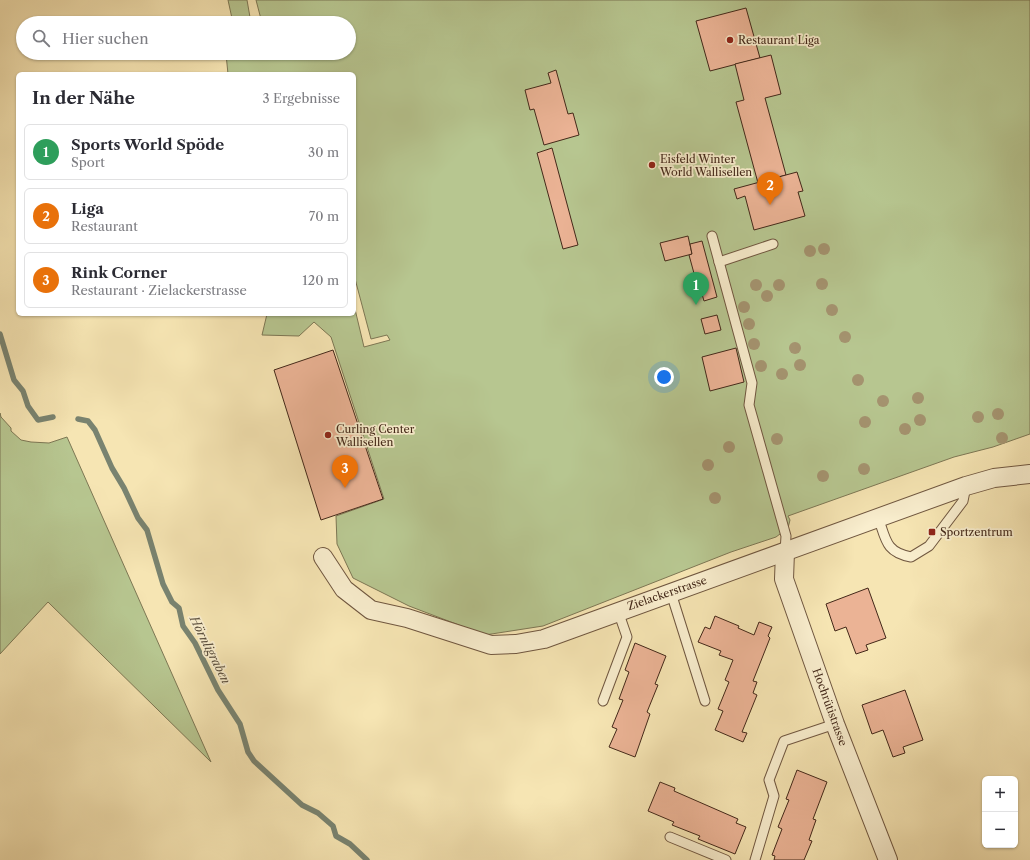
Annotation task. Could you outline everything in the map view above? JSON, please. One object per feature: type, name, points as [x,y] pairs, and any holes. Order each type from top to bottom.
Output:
[{"type":"street","name":"Zielackerstrasse","points":[[322,557],[344,589],[371,610],[407,618],[491,645],[516,644],[544,639],[966,486],[994,478],[1030,474]]},
{"type":"street","name":"Hochrütistrasse","points":[[785,552],[784,579],[835,724],[888,860]]},
{"type":"lane","points":[[712,236],[752,383],[749,405],[786,536],[785,552]]},
{"type":"lane","points":[[719,262],[773,244]]},
{"type":"lane","points":[[878,517],[889,546],[899,554],[911,557],[929,546],[963,501],[966,486]]},
{"type":"lane","points":[[671,593],[705,701]]},
{"type":"lane","points":[[603,700],[627,637],[618,611]]},
{"type":"lane","points":[[755,860],[774,796],[769,780],[784,741],[835,724]]},
{"type":"lane","points":[[670,837],[726,860]]},
{"type":"green space","points":[[228,0],[247,0],[250,16],[231,16]]},
{"type":"green space","points":[[256,0],[1030,0],[1030,434],[993,447],[954,457],[788,516],[790,520],[788,528],[776,537],[731,552],[543,626],[485,635],[409,606],[353,578],[337,544],[336,516],[384,499],[331,337],[314,322],[299,336],[262,335],[267,316],[356,316],[356,313],[364,347],[390,340],[387,335],[371,339],[356,283],[356,72],[228,72],[227,60],[356,60],[356,16],[260,16]]},
{"type":"green space","points":[[0,413],[1,417],[11,428],[11,431],[21,440],[49,443],[67,437],[211,762],[48,602],[0,654]]},
{"type":"building","points":[[746,8],[760,58],[710,71],[696,21]]},
{"type":"building","points":[[771,55],[781,94],[765,98],[786,175],[758,183],[736,102],[744,100],[735,64]]},
{"type":"building","points":[[556,70],[568,114],[573,113],[579,135],[544,145],[534,109],[530,110],[525,90],[551,83],[548,73]]},
{"type":"building","points":[[552,148],[578,245],[563,249],[537,153]]},
{"type":"building","points":[[797,172],[803,191],[798,192],[805,216],[754,230],[745,196],[737,199],[734,189]]},
{"type":"building","points":[[688,236],[692,254],[665,261],[660,243]]},
{"type":"building","points":[[702,241],[717,297],[704,301],[700,287],[698,288],[689,255],[692,254],[690,244]]},
{"type":"building","points":[[717,315],[721,330],[705,334],[701,319]]},
{"type":"building","points":[[736,348],[744,382],[710,391],[702,357]]},
{"type":"building","name":"Curling Center Wallisellen","points":[[333,350],[383,499],[321,520],[274,370]]},
{"type":"building","points":[[868,588],[886,638],[866,645],[868,650],[856,654],[846,627],[835,631],[826,604]]},
{"type":"building","points":[[715,616],[739,626],[738,628],[754,635],[759,622],[772,627],[768,636],[770,638],[753,681],[757,682],[753,693],[757,695],[742,732],[747,733],[743,742],[715,730],[723,711],[718,709],[729,682],[725,680],[733,660],[719,655],[721,651],[698,642],[705,627],[710,629]]},
{"type":"building","points":[[635,643],[666,656],[655,684],[658,685],[647,712],[650,714],[635,757],[609,747],[617,729],[612,727],[623,700],[619,699],[629,672],[625,670]]},
{"type":"building","points":[[905,690],[923,740],[903,747],[905,753],[893,757],[883,730],[872,734],[862,705]]},
{"type":"building","points":[[797,770],[827,782],[813,819],[816,820],[809,840],[812,841],[804,860],[774,860],[775,856],[772,855],[782,829],[778,827],[789,800],[786,799]]},
{"type":"building","points":[[660,782],[675,788],[674,791],[738,819],[736,823],[746,827],[735,854],[698,839],[700,836],[672,825],[674,822],[648,811]]},
{"type":"waterway","name":"Hörnligraben","points":[[0,334],[14,380],[23,391],[28,406],[38,420],[53,417]]},
{"type":"waterway","name":"Hörnligraben","points":[[78,419],[88,421],[95,430],[112,468],[124,488],[138,518],[147,530],[163,584],[172,602],[179,608],[183,626],[195,643],[218,690],[240,724],[248,752],[254,761],[302,805],[318,813],[333,826],[336,836],[350,844],[367,860]]},
{"type":"place","name":"Restaurant Liga","points":[[730,40]]},
{"type":"place","name":"Eisfeld Winter World Wallisellen","points":[[652,165]]},
{"type":"place","name":"Liga","points":[[770,205]]},
{"type":"place","name":"Sports World Spöde","points":[[696,305]]},
{"type":"place","name":"Curling Center Wallisellen","points":[[328,435]]},
{"type":"place","name":"Rink Corner","points":[[345,488]]},
{"type":"place","name":"Sportzentrum","points":[[932,532]]}]
